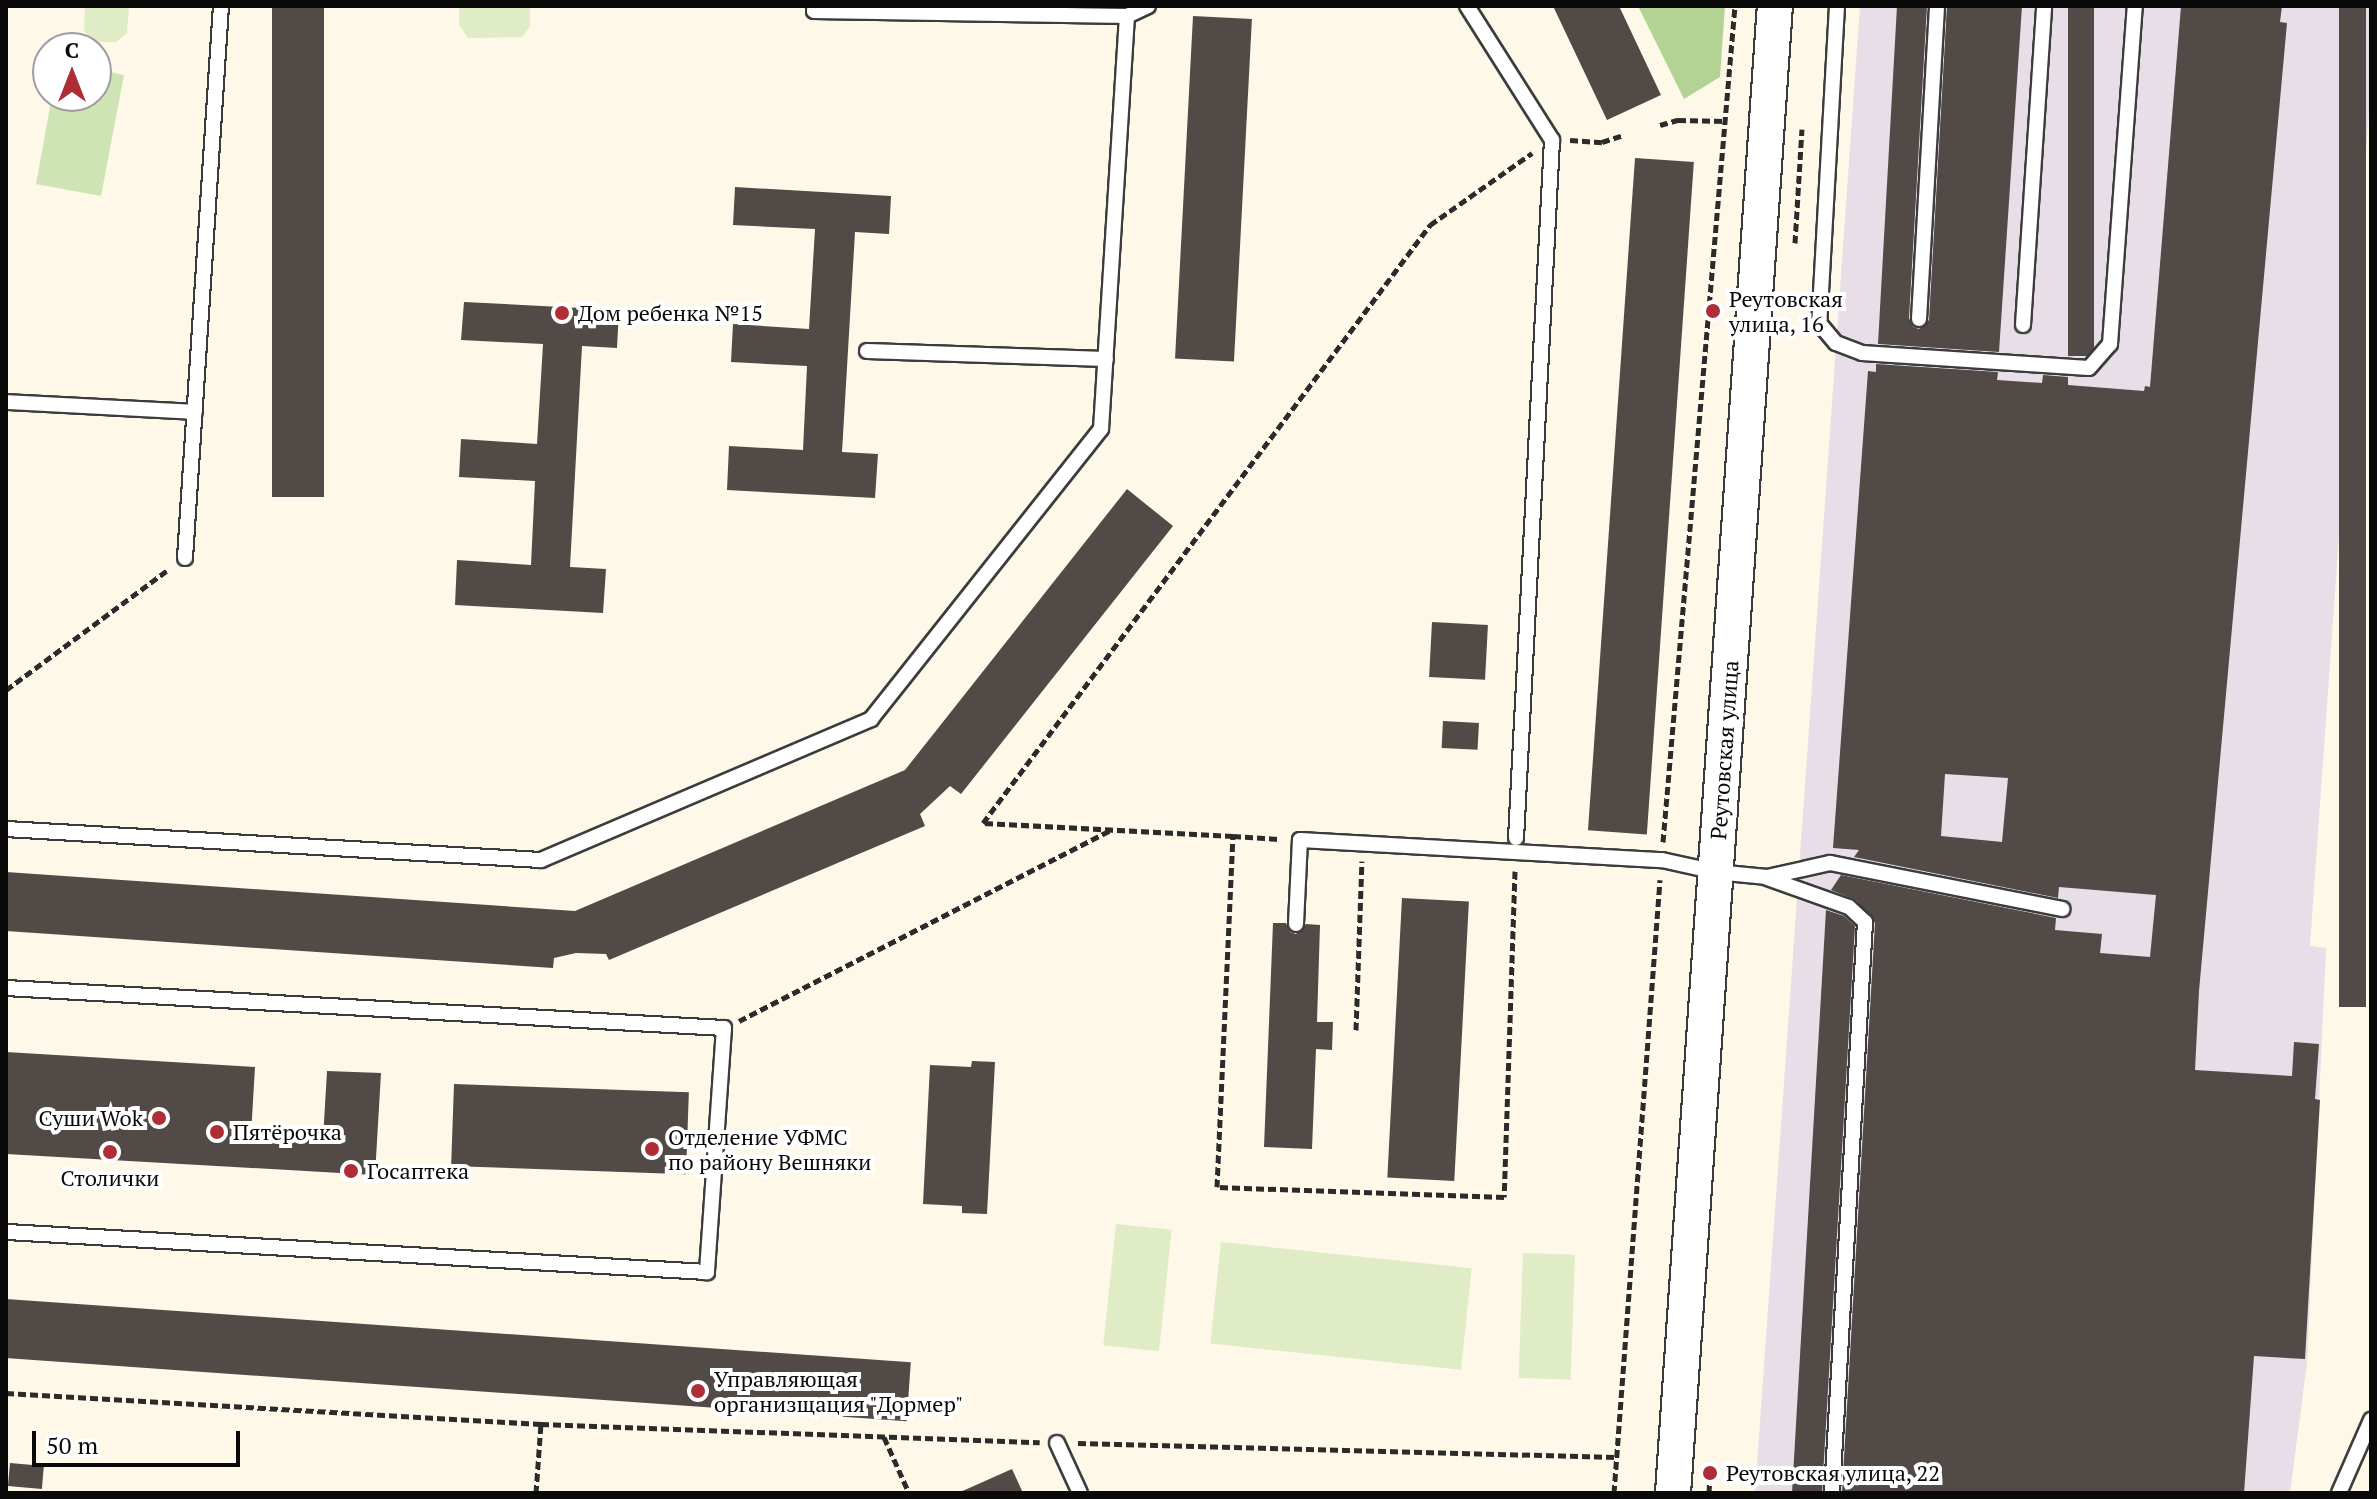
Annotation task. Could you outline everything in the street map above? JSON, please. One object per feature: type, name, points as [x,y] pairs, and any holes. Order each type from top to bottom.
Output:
[{"type":"street","name":"Реутовская улица","points":[[1673,1493],[1775,6]]},
{"type":"lane","points":[[185,558],[221,6]]},
{"type":"lane","points":[[815,6],[814,11],[990,10],[1127,16],[1148,6]]},
{"type":"lane","points":[[1467,6],[1552,140],[1516,845]]},
{"type":"lane","points":[[1837,6],[1819,323],[1836,343],[1862,353],[2089,368],[2110,344],[2135,6]]},
{"type":"lane","points":[[1919,319],[1937,6]]},
{"type":"lane","points":[[2023,325],[2044,6]]},
{"type":"lane","points":[[6,829],[541,860],[871,719],[1101,429],[1127,16]]},
{"type":"lane","points":[[867,351],[1106,359]]},
{"type":"lane","points":[[6,402],[195,412]]},
{"type":"lane","points":[[1296,924],[1300,840],[1362,844],[1516,845],[1662,860],[1716,872],[1767,877],[1849,907],[1865,922],[1832,1493]]},
{"type":"lane","points":[[1767,877],[1830,863],[2063,909]]},
{"type":"lane","points":[[6,988],[724,1028],[707,1272],[6,1232]]},
{"type":"lane","points":[[2339,1493],[2371,1420]]},
{"type":"lane","points":[[1057,1443],[1080,1493]]},
{"type":"path","points":[[1614,1493],[1662,860],[1735,6]]},
{"type":"path","points":[[1660,125],[1678,120],[1726,121]]},
{"type":"path","points":[[1795,243],[1802,129]]},
{"type":"path","points":[[1300,840],[983,823],[1430,225],[1552,140],[1602,142],[1624,135]]},
{"type":"path","points":[[6,690],[185,558]]},
{"type":"path","points":[[724,1028],[1112,830]]},
{"type":"path","points":[[1233,836],[1217,1187],[1504,1197],[1516,845]]},
{"type":"path","points":[[1356,1030],[1362,844]]},
{"type":"path","points":[[6,1393],[541,1424],[1057,1443],[1616,1457]]},
{"type":"path","points":[[536,1493],[541,1424]]},
{"type":"path","points":[[884,1437],[909,1493]]},
{"type":"path","points":[[1709,1493],[1710,1473]]},
{"type":"shaded area","points":[[1860,6],[2371,6],[2371,82],[2310,946],[2326,948],[2307,1363],[2290,1493],[1755,1493]]},
{"type":"green space","points":[[85,6],[129,6],[127,33],[116,42],[112,42],[112,32],[84,30]]},
{"type":"green space","points":[[459,6],[530,6],[530,26],[522,37],[468,38],[459,25]]},
{"type":"green space","points":[[1638,6],[1725,6],[1720,77],[1684,99]]},
{"type":"green space","points":[[112,72],[124,75],[101,196],[36,184],[49,112],[112,112]]},
{"type":"green space","points":[[1116,1224],[1172,1230],[1159,1351],[1103,1345]]},
{"type":"green space","points":[[1221,1242],[1472,1268],[1461,1370],[1210,1343]]},
{"type":"green space","points":[[1523,1253],[1575,1255],[1571,1380],[1519,1378]]},
{"type":"building","points":[[272,6],[324,6],[324,497],[272,497]]},
{"type":"building","points":[[1553,6],[1619,6],[1661,95],[1607,120]]},
{"type":"building","points":[[1897,6],[1927,6],[1909,318],[1913,327],[1919,329],[1929,320],[1947,6],[2022,6],[1999,352],[1878,344]]},
{"type":"building","points":[[2068,6],[2094,6],[2094,356],[2068,356]]},
{"type":"building","points":[[2181,6],[2282,6],[2280,22],[2287,23],[2199,991],[2195,1070],[2292,1076],[2294,1042],[2319,1044],[2315,1099],[2320,1100],[2305,1359],[2254,1356],[2244,1493],[1842,1493],[1875,923],[1856,900],[1831,890],[1841,875],[2056,918],[2055,930],[2102,934],[2100,953],[2150,957],[2156,895],[2059,887],[2058,898],[1854,857],[1859,850],[1833,848],[1868,371],[1876,372],[1876,364],[1998,372],[1997,380],[2042,383],[2043,375],[2068,377],[2068,385],[2144,391],[2145,386],[2150,387]],"holes":[[[1945,774],[2008,778],[2002,842],[1941,836]]]},
{"type":"building","points":[[2339,6],[2366,6],[2366,1007],[2339,1007]]},
{"type":"building","points":[[1193,16],[1252,19],[1234,362],[1175,359]]},
{"type":"building","points":[[1635,158],[1694,162],[1647,834],[1588,830]]},
{"type":"building","points":[[735,187],[891,196],[889,234],[855,232],[842,452],[878,454],[875,498],[727,490],[729,446],[803,450],[807,366],[731,362],[733,324],[809,329],[815,229],[733,225]]},
{"type":"building","points":[[464,302],[619,310],[617,348],[582,346],[570,567],[606,569],[603,613],[455,605],[457,560],[531,565],[535,481],[459,477],[461,439],[537,444],[543,344],[461,340]]},
{"type":"building","points":[[1127,489],[1173,526],[961,794],[950,786],[920,814],[925,826],[609,960],[606,954],[576,953],[554,958],[553,968],[6,931],[6,872],[575,911],[905,770]]},
{"type":"building","points":[[1432,622],[1488,625],[1485,680],[1429,677]]},
{"type":"building","points":[[1443,721],[1479,723],[1478,750],[1442,748]]},
{"type":"building","points":[[1402,898],[1469,902],[1454,1181],[1387,1178]]},
{"type":"building","points":[[1826,910],[1844,916],[1855,926],[1822,1493],[1792,1493]]},
{"type":"building","points":[[1273,923],[1286,923],[1290,932],[1296,934],[1306,924],[1320,925],[1317,1022],[1333,1022],[1332,1050],[1316,1049],[1312,1149],[1264,1147]]},
{"type":"building","points":[[6,1052],[255,1067],[251,1135],[323,1139],[327,1071],[381,1073],[375,1175],[6,1154]]},
{"type":"building","points":[[972,1061],[995,1062],[987,1214],[962,1213],[962,1206],[923,1204],[930,1065],[971,1067]]},
{"type":"building","points":[[454,1084],[689,1092],[686,1174],[451,1166]]},
{"type":"building","points":[[6,1299],[911,1362],[907,1421],[6,1358]]},
{"type":"building","points":[[10,1463],[44,1466],[42,1489],[8,1486]]},
{"type":"building","points":[[1012,1469],[1023,1493],[958,1493]]},
{"type":"place","name":"Реутовская улица, 16","points":[[1713,311]]},
{"type":"place","name":"Дом ребенка №15","points":[[562,313]]},
{"type":"place","name":"Суши Wok","points":[[159,1118]]},
{"type":"place","name":"Пятёрочка","points":[[217,1132]]},
{"type":"place","name":"Отделение УФМС по району Вешняки","points":[[652,1149]]},
{"type":"place","name":"Столички","points":[[110,1152]]},
{"type":"place","name":"Госаптека","points":[[351,1171]]},
{"type":"place","name":"Управляющая организщация \"Дормер\"","points":[[698,1391]]},
{"type":"place","name":"Реутовская улица, 22","points":[[1710,1473]]}]
